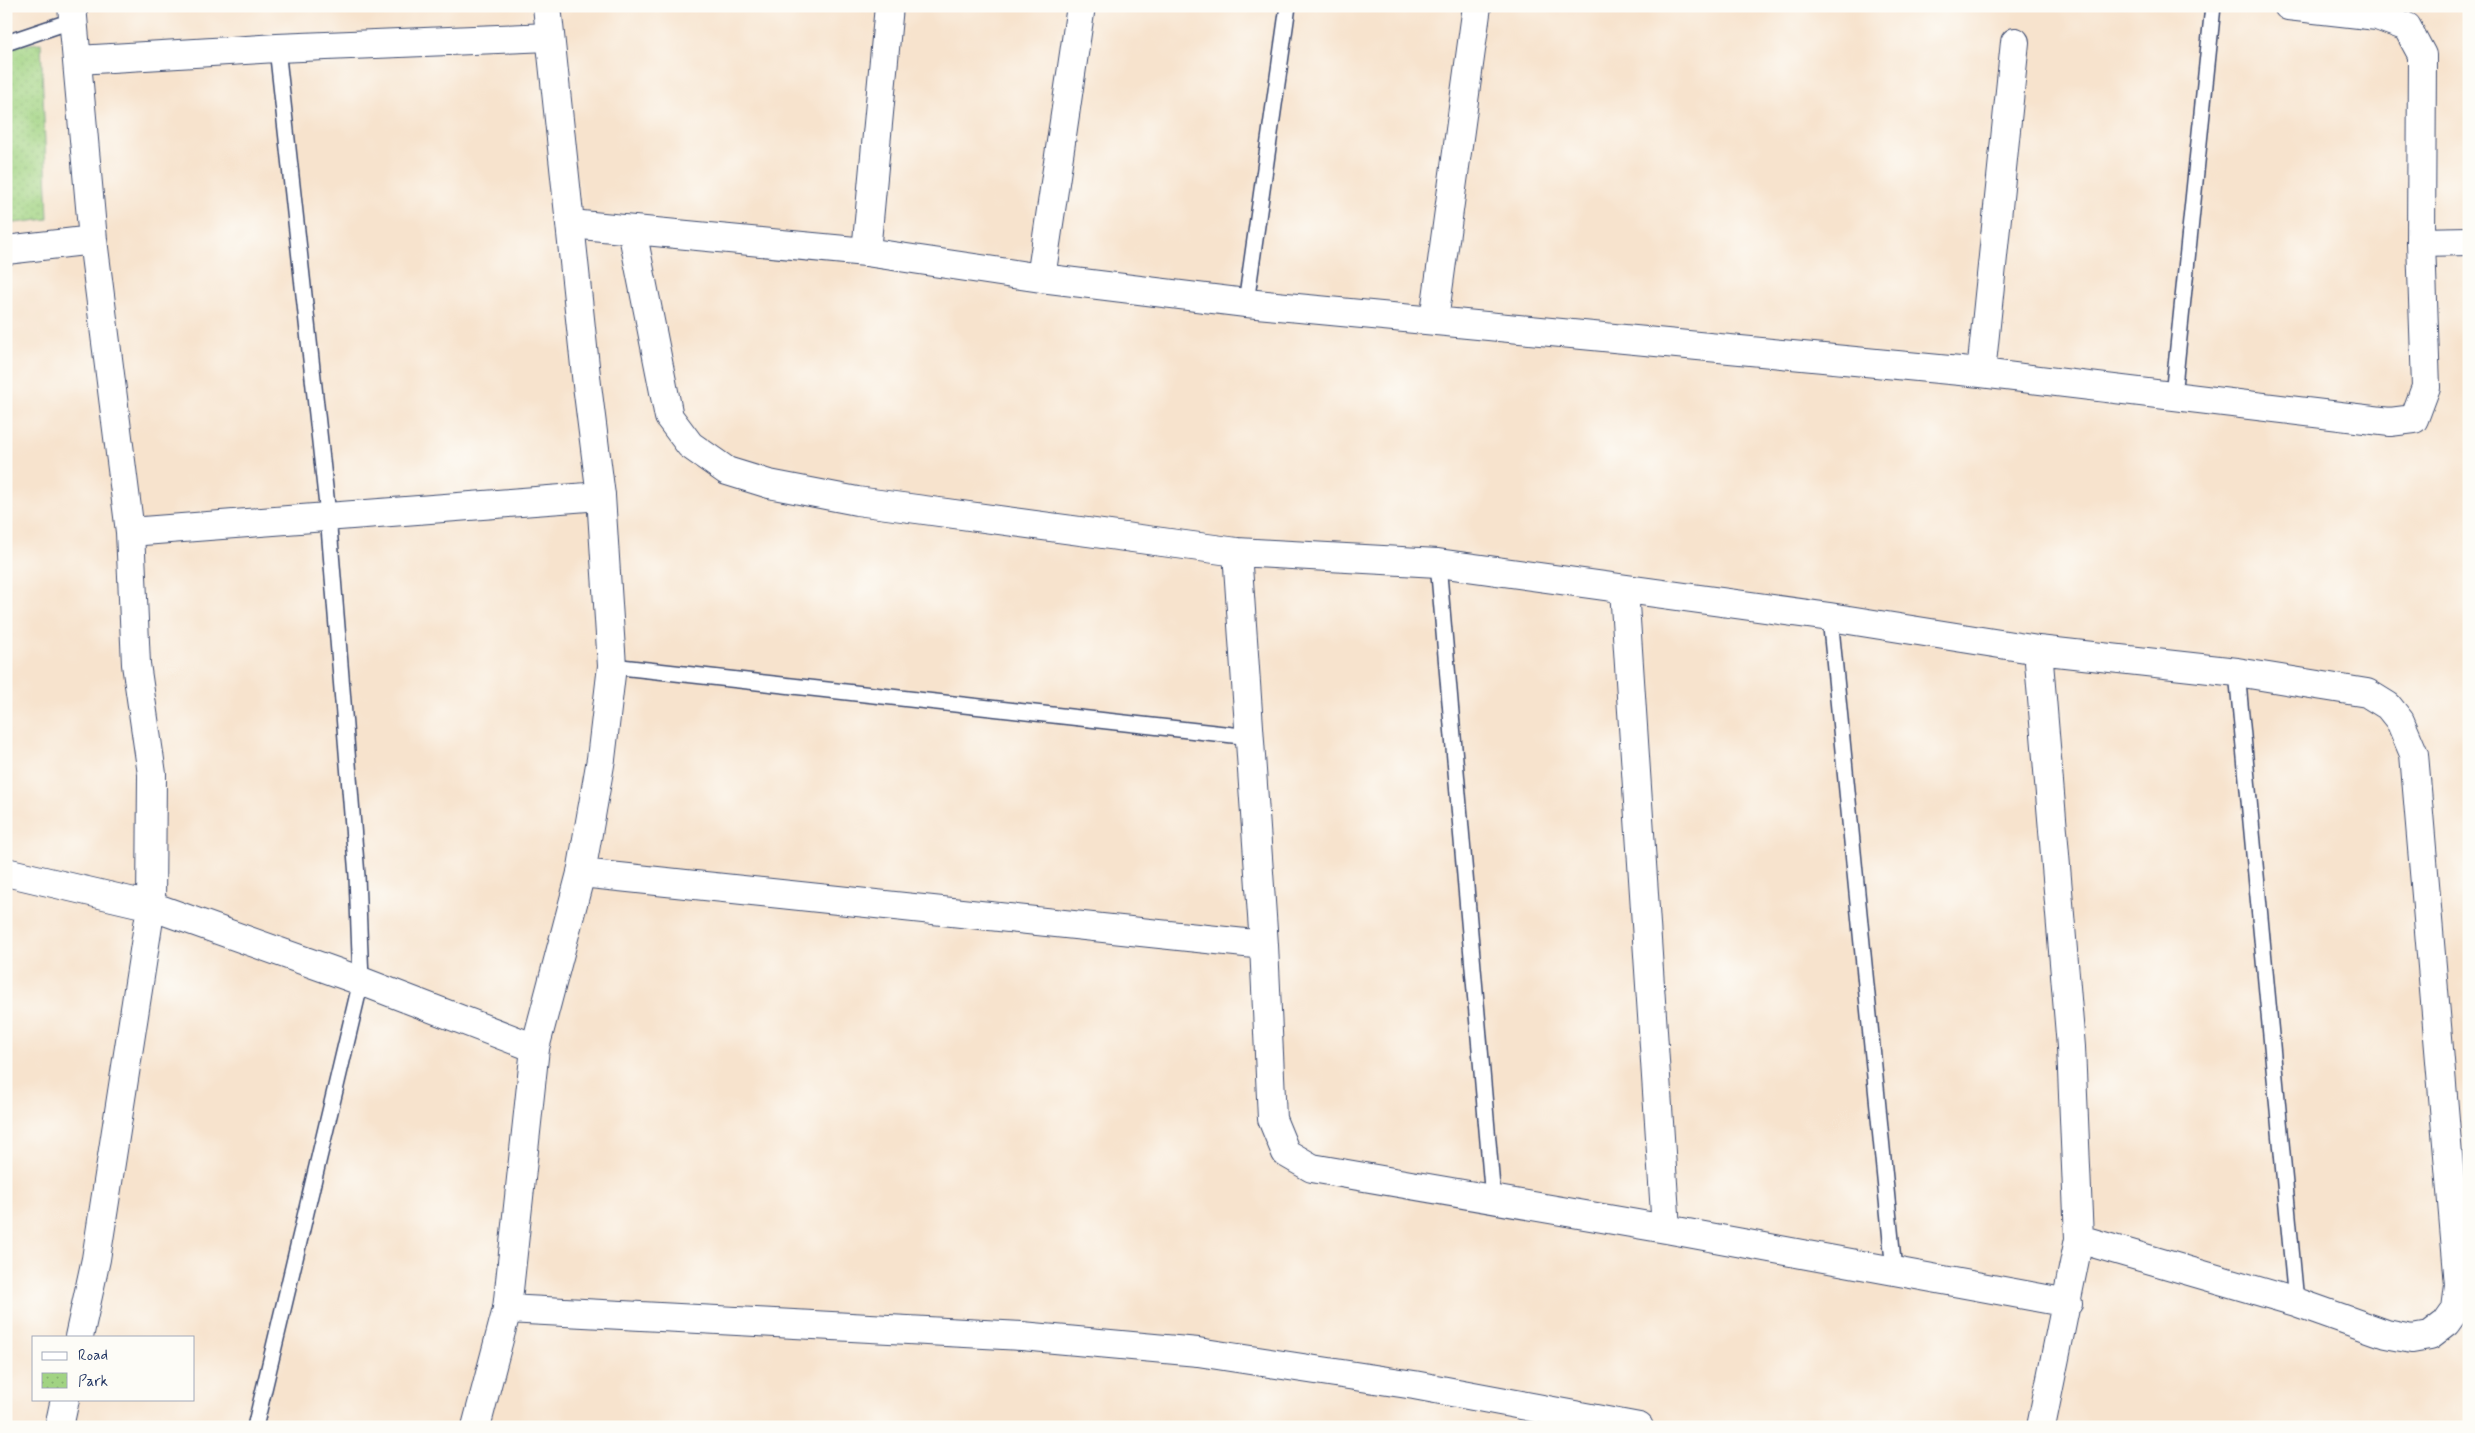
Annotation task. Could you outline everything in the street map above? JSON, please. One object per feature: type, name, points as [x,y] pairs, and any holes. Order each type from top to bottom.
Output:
[{"type":"street","points":[[476,1427],[507,1308],[535,1048],[581,873],[601,759],[612,666],[601,496],[587,385],[547,6]]},
{"type":"street","points":[[866,252],[889,6]]},
{"type":"street","points":[[1042,278],[1081,6]]},
{"type":"street","points":[[1434,320],[1476,6]]},
{"type":"street","points":[[571,224],[866,252],[1042,278],[1246,303],[1981,373],[2390,422],[2414,418],[2426,387],[2422,242],[2422,55],[2407,27],[2377,16],[2288,6]]},
{"type":"street","points":[[73,13],[93,240],[130,532],[136,664],[152,774],[151,906],[96,1260],[79,1336]]},
{"type":"street","points":[[78,60],[277,48],[549,37]]},
{"type":"street","points":[[1981,373],[2015,42]]},
{"type":"street","points":[[632,230],[669,417],[690,445],[727,471],[769,484],[857,501],[1237,552],[1438,563],[1830,617],[2038,650],[2237,672],[2367,694],[2388,706],[2400,720],[2414,754],[2458,1275],[2456,1308],[2446,1323],[2429,1336],[2412,1339],[2386,1334],[2296,1302],[2079,1240]]},
{"type":"street","points":[[6,250],[93,240]]},
{"type":"street","points":[[2422,242],[2469,241]]},
{"type":"street","points":[[130,532],[328,515],[601,496]]},
{"type":"street","points":[[1237,552],[1264,945],[1272,1119],[1286,1153],[1312,1168],[1666,1229],[2068,1303]]},
{"type":"street","points":[[1624,589],[1666,1229]]},
{"type":"street","points":[[2038,650],[2071,1047],[2079,1240],[2068,1303],[2041,1427]]},
{"type":"street","points":[[6,872],[151,906],[362,981],[535,1048]]},
{"type":"street","points":[[581,873],[1264,945]]},
{"type":"street","points":[[507,1308],[1022,1336],[1198,1352],[1414,1385],[1639,1427]]},
{"type":"street","points":[[59,1427],[65,1400]]},
{"type":"lane","points":[[1246,303],[1288,6]]},
{"type":"lane","points":[[2172,396],[2212,6]]},
{"type":"lane","points":[[6,43],[73,13]]},
{"type":"lane","points":[[254,1427],[362,981],[357,876],[328,515],[277,48]]},
{"type":"lane","points":[[1438,563],[1493,1199]]},
{"type":"lane","points":[[1830,617],[1894,1271]]},
{"type":"lane","points":[[612,666],[1251,737]]},
{"type":"lane","points":[[2237,672],[2296,1302]]},
{"type":"green space","points":[[41,43],[48,219],[6,224],[6,46]]}]
